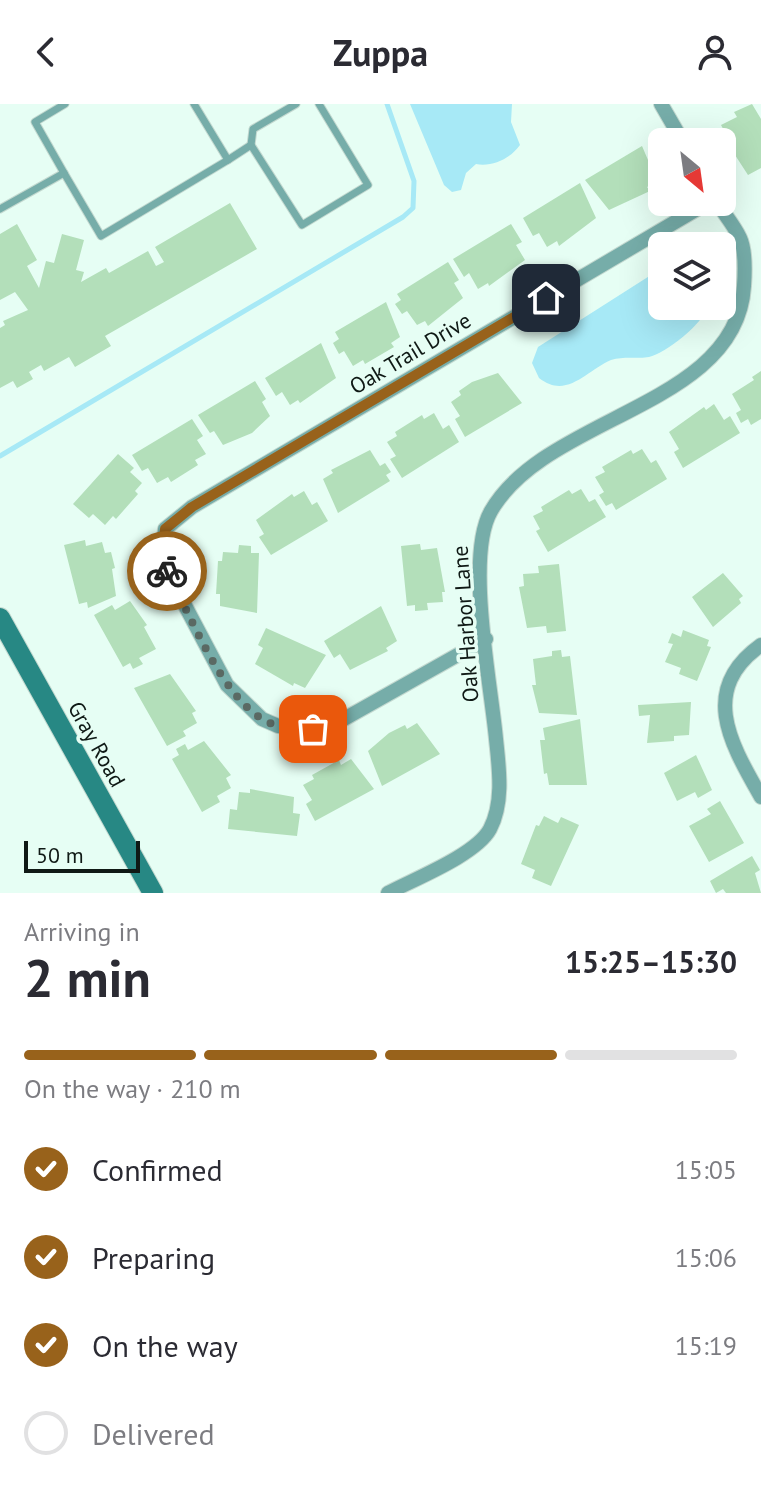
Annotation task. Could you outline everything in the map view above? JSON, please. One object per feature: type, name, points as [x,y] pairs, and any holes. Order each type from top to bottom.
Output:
[{"type":"street","points":[[661,104],[675,128]]},
{"type":"street","name":"Oak Trail Drive","points":[[486,639],[344,719],[313,729],[278,726],[262,719],[227,685],[162,562],[165,529],[192,507],[685,216]]},
{"type":"street","name":"Oak Harbor Lane","points":[[388,893],[460,855],[490,830],[501,788],[479,571],[481,532],[492,509],[538,460],[695,372],[722,349],[735,325],[743,298],[741,240],[726,216]]},
{"type":"street","name":"Gray Road","points":[[0,618],[153,893]]},
{"type":"street","points":[[761,645],[738,667],[726,691],[723,711],[734,750],[761,797]]},
{"type":"lane","points":[[65,104],[35,122],[101,236],[251,145]]},
{"type":"lane","points":[[194,104],[228,160]]},
{"type":"lane","points":[[296,104],[253,129],[251,145],[302,225],[368,185],[319,104]]},
{"type":"lane","points":[[0,209],[64,173]]},
{"type":"water","points":[[410,104],[512,104],[511,122],[520,145],[500,161],[476,164],[466,173],[461,190],[452,192],[444,185]]},
{"type":"water","points":[[648,277],[648,320],[700,320],[656,355],[611,360],[568,385],[549,384],[539,378],[532,363],[538,347]]},
{"type":"building","points":[[752,104],[761,119],[761,168],[748,175],[736,156],[736,128],[723,128],[721,125],[737,117],[734,112]]},
{"type":"building","points":[[642,146],[648,160],[648,192],[609,210],[585,180]]},
{"type":"building","points":[[580,183],[596,218],[559,246],[557,241],[547,247],[539,233],[533,236],[523,218]]},
{"type":"building","points":[[230,203],[257,249],[105,336],[111,346],[75,367],[69,357],[44,371],[41,365],[29,372],[33,379],[17,388],[13,381],[0,388],[0,328],[5,325],[3,321],[28,310],[15,292],[0,300],[0,234],[17,224],[37,260],[27,266],[39,288],[46,261],[54,263],[62,234],[84,240],[76,270],[84,272],[81,282],[106,268],[109,273],[148,251],[156,266],[164,262],[155,247]]},
{"type":"building","points":[[511,224],[522,242],[516,245],[525,260],[489,286],[488,283],[478,289],[469,273],[464,277],[453,259]]},
{"type":"building","points":[[448,262],[459,280],[454,283],[463,298],[428,326],[425,321],[417,325],[407,311],[402,314],[395,304],[401,300],[397,294]]},
{"type":"building","points":[[386,302],[400,337],[391,343],[394,347],[365,364],[363,360],[353,366],[344,351],[339,354],[333,343],[339,339],[335,332]]},
{"type":"building","points":[[321,343],[336,378],[300,403],[298,400],[290,405],[282,392],[276,396],[265,378]]},
{"type":"building","points":[[761,371],[761,419],[751,425],[748,419],[741,423],[736,413],[741,410],[732,394],[754,380],[752,377]]},
{"type":"building","points":[[498,373],[522,403],[465,437],[455,419],[460,416],[451,402],[461,395],[459,391],[472,382]]},
{"type":"building","points":[[255,381],[266,399],[262,402],[270,416],[252,433],[223,445],[198,415]]},
{"type":"building","points":[[714,404],[724,420],[730,416],[740,433],[683,468],[674,452],[679,449],[669,432],[704,407],[706,410]]},
{"type":"building","points":[[434,413],[443,429],[449,425],[459,442],[402,478],[390,459],[396,456],[387,442],[397,436],[395,432],[422,415],[424,419]]},
{"type":"building","points":[[192,419],[203,436],[197,440],[206,454],[195,460],[198,465],[171,482],[168,477],[157,483],[148,468],[142,471],[132,455]]},
{"type":"building","points":[[642,449],[651,463],[656,460],[667,479],[616,510],[612,503],[606,506],[599,495],[604,492],[595,477],[605,472],[602,467],[631,450],[633,454]]},
{"type":"building","points":[[370,450],[380,466],[385,463],[391,472],[386,475],[390,481],[338,513],[323,479],[333,473],[331,470]]},
{"type":"building","points":[[118,454],[134,468],[130,472],[142,483],[135,491],[138,494],[116,519],[113,516],[105,525],[93,514],[89,518],[73,504]]},
{"type":"building","points":[[581,489],[589,502],[595,499],[606,517],[548,552],[536,531],[540,529],[533,516],[543,511],[541,507],[569,490],[572,494]]},
{"type":"building","points":[[304,491],[312,505],[317,502],[328,521],[271,555],[259,537],[264,534],[256,520],[292,494],[294,497]]},
{"type":"building","points":[[85,540],[86,546],[102,542],[105,553],[111,552],[115,568],[112,569],[116,596],[88,608],[87,602],[79,604],[64,545]]},
{"type":"building","points":[[420,544],[421,550],[437,548],[445,592],[442,592],[443,602],[427,603],[428,610],[415,611],[415,605],[407,606],[401,546]]},
{"type":"building","points":[[239,545],[251,546],[251,553],[259,553],[257,613],[220,606],[220,594],[216,594],[218,561],[222,561],[223,552],[238,553]]},
{"type":"building","points":[[559,564],[566,631],[547,633],[546,626],[527,628],[519,587],[524,586],[523,574],[539,573],[538,566]]},
{"type":"building","points":[[723,573],[743,596],[739,599],[741,603],[713,627],[692,597]]},
{"type":"building","points":[[130,601],[147,625],[144,627],[156,649],[139,658],[143,664],[133,669],[130,663],[123,667],[94,615],[112,605],[115,610]]},
{"type":"building","points":[[381,606],[397,641],[386,648],[388,651],[350,670],[340,654],[334,658],[324,641]]},
{"type":"building","points":[[266,628],[326,655],[305,688],[294,683],[293,686],[255,664],[263,648],[258,645]]},
{"type":"building","points":[[683,630],[709,640],[707,646],[711,647],[697,681],[679,674],[681,668],[665,662],[673,644],[668,643],[672,633],[681,637]]},
{"type":"building","points":[[561,650],[562,657],[570,656],[577,715],[539,713],[532,685],[536,685],[533,659],[552,656],[552,651]]},
{"type":"building","points":[[170,674],[196,711],[192,713],[197,723],[183,731],[186,736],[167,746],[134,688]]},
{"type":"building","points":[[691,702],[689,735],[674,736],[674,741],[647,743],[650,715],[639,716],[638,705]]},
{"type":"building","points":[[580,719],[587,785],[549,785],[547,773],[544,774],[540,740],[545,740],[543,728]]},
{"type":"building","points":[[417,723],[440,754],[382,786],[368,751],[389,733]]},
{"type":"building","points":[[204,741],[231,775],[226,778],[231,788],[217,796],[220,802],[202,812],[172,759],[179,755],[176,749],[185,744],[188,750]]},
{"type":"building","points":[[696,755],[712,790],[698,798],[695,792],[677,801],[664,773]]},
{"type":"building","points":[[351,759],[374,789],[315,821],[306,804],[312,800],[303,785],[314,779],[312,775],[339,760],[341,765]]},
{"type":"building","points":[[250,789],[294,797],[293,813],[300,814],[297,836],[228,829],[230,809],[237,810],[239,792],[250,793]]},
{"type":"building","points":[[720,801],[744,843],[709,862],[689,826],[711,814],[707,809]]},
{"type":"building","points":[[544,816],[558,823],[561,817],[579,825],[551,886],[532,878],[535,870],[521,864],[536,825],[539,826]]},
{"type":"building","points":[[752,856],[760,870],[755,873],[761,893],[726,893],[723,889],[716,893],[710,881]]},
{"type":"waterway","points":[[0,456],[403,217],[413,208],[414,181],[387,104]]},
{"type":"way so far","points":[[167,571],[227,685],[262,719],[278,726],[313,729]]},
{"type":"route","points":[[167,571],[162,562],[165,529],[192,507],[546,298]]}]
